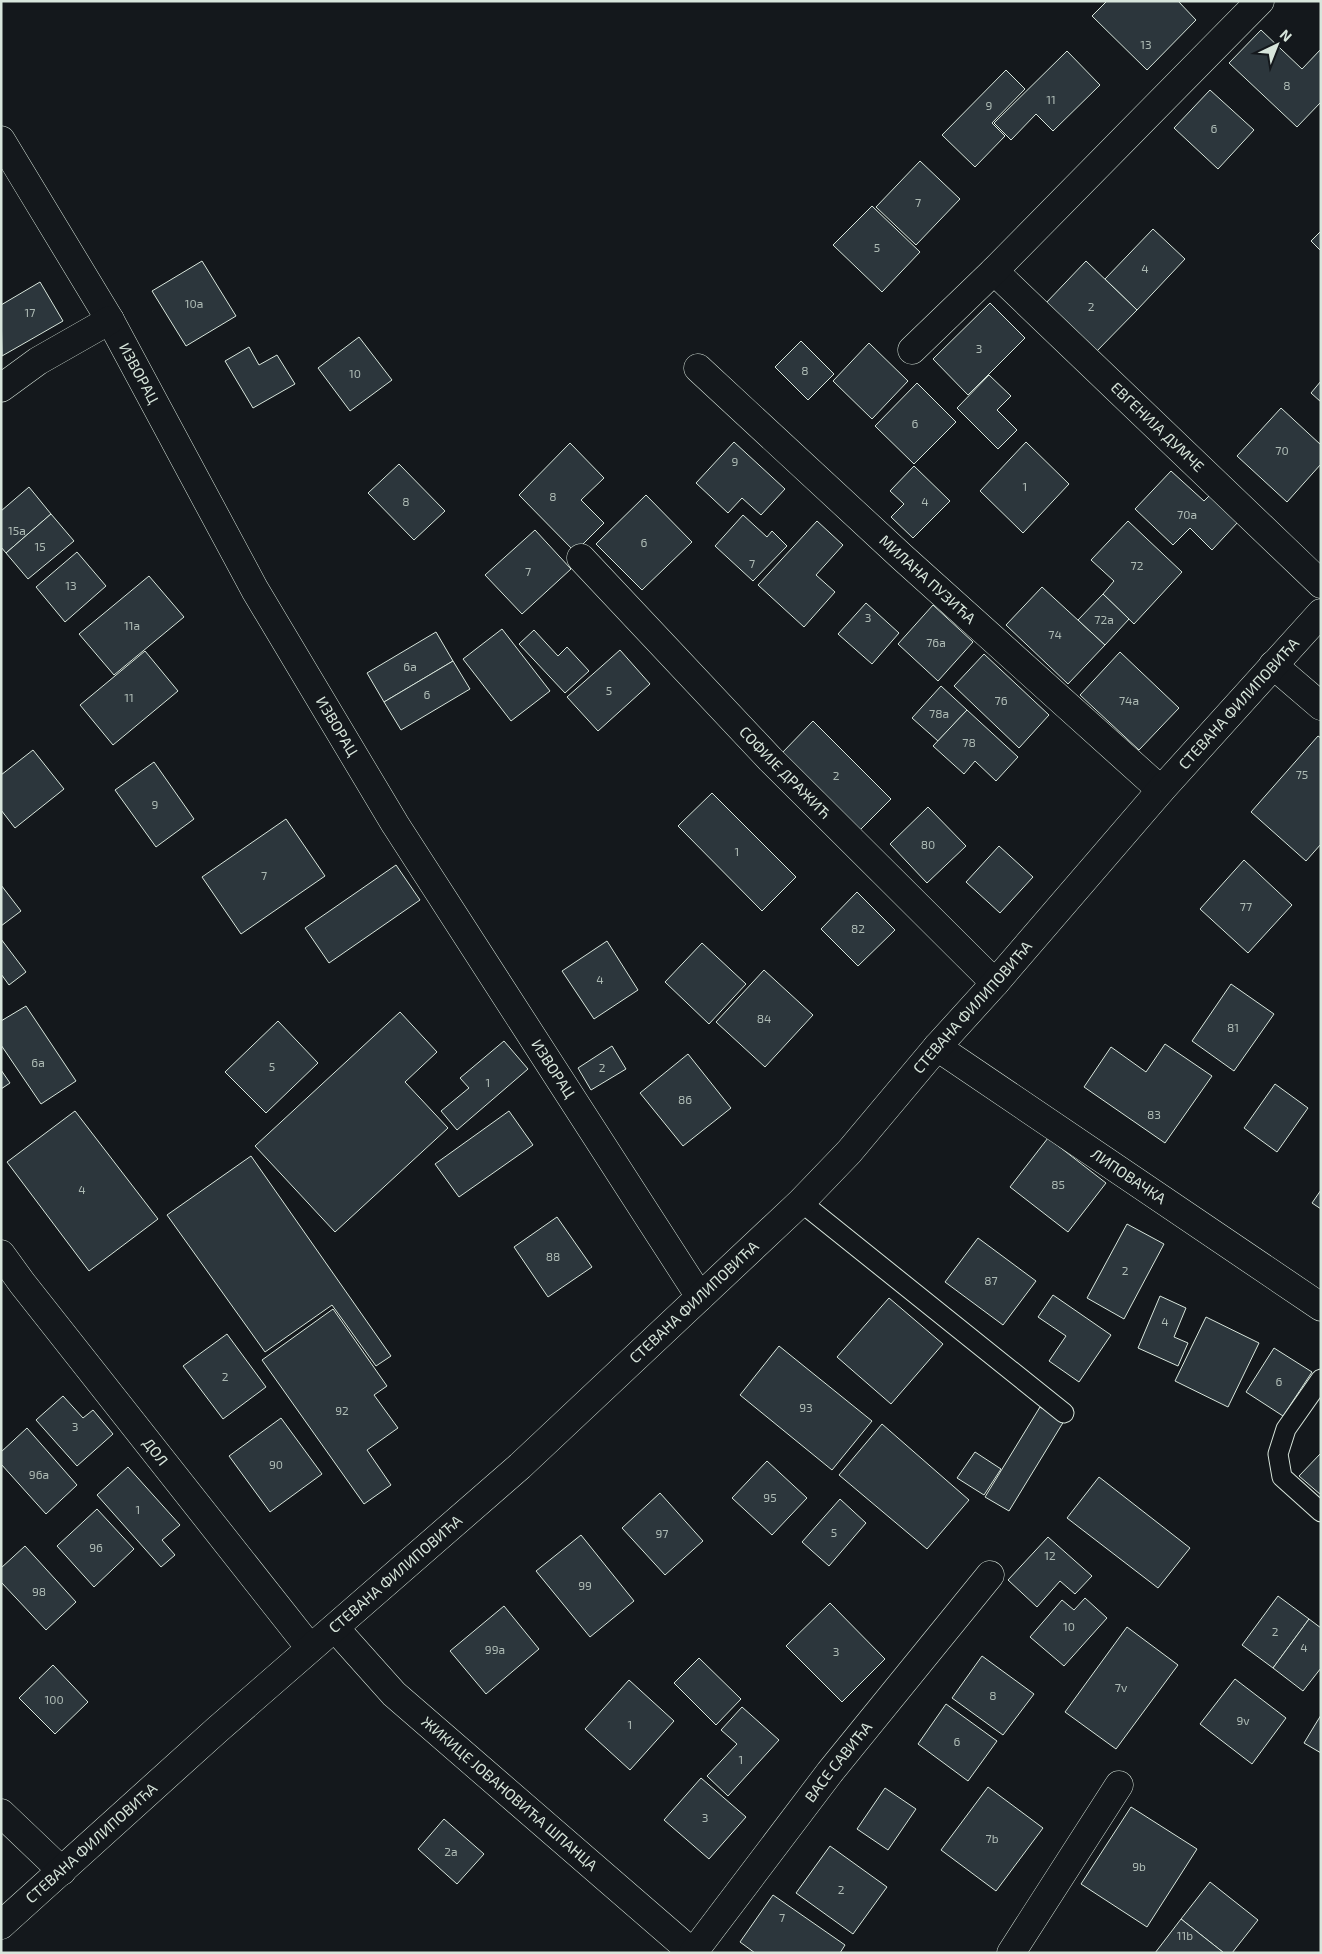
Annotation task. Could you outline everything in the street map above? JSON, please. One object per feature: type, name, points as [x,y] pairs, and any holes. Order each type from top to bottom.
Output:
[{"type":"street","points":[[912,350],[994,271],[1260,1]]},
{"type":"street","name":"ИЗВОРАЦ","points":[[1,140],[110,320],[255,590],[385,807],[700,1297]]},
{"type":"street","name":"ЕВГЕНИЈА ДУМЧЕ","points":[[994,271],[1321,584]]},
{"type":"street","points":[[1,388],[38,361],[110,320]]},
{"type":"street","name":"МИЛАНА ПУЗИЋА","points":[[698,368],[894,550],[1161,790]]},
{"type":"street","name":"СОФИЈЕ ДРАЖИЋ","points":[[581,558],[770,759],[995,983]]},
{"type":"street","name":"СТЕВАНА ФИЛИПОВИЋА","points":[[1,1925],[310,1648],[520,1466],[801,1202],[849,1152],[937,1047],[995,983],[1161,790],[1321,612]]},
{"type":"street","points":[[1273,665],[1321,706]]},
{"type":"street","name":"ЛИПОВАЧКА","points":[[937,1047],[1321,1307]]},
{"type":"street","name":"ДОЛ","points":[[1,1254],[28,1291],[310,1648]]},
{"type":"street","name":"ВАСЕ САВИЋА","points":[[693,1953],[830,1772],[990,1576]]},
{"type":"street","name":"ЖИКИЦЕ ЈОВАНОВИЋА ШПАНЦА","points":[[335,1628],[394,1694],[693,1953]]},
{"type":"street","points":[[1011,1953],[1119,1785]]},
{"type":"street","points":[[1,1813],[62,1872]]},
{"type":"lane","points":[[801,1202],[1064,1413]]},
{"type":"lane","points":[[1321,1379],[1286,1429],[1278,1454],[1282,1477],[1321,1512]]},
{"type":"building","points":[[1107,1],[1178,1],[1196,20],[1147,70],[1092,16]]},
{"type":"building","points":[[1261,30],[1302,69],[1321,49],[1321,102],[1297,127],[1229,63]]},
{"type":"building","points":[[1067,51],[1100,85],[1053,131],[1036,114],[1011,140],[994,123]]},
{"type":"building","points":[[1006,70],[1025,89],[992,123],[1005,136],[975,167],[942,135]]},
{"type":"building","points":[[1210,90],[1254,130],[1218,169],[1174,128]]},
{"type":"building","points":[[920,161],[960,199],[916,245],[876,207]]},
{"type":"building","points":[[872,206],[920,252],[882,292],[833,245]]},
{"type":"building","points":[[1153,229],[1185,259],[1137,310],[1105,279]]},
{"type":"building","points":[[1321,231],[1321,251],[1311,241]]},
{"type":"building","points":[[202,261],[236,316],[186,346],[152,291]]},
{"type":"building","points":[[1086,261],[1137,310],[1095,353],[1045,304]]},
{"type":"building","points":[[40,282],[63,321],[2,356],[1,305]]},
{"type":"building","points":[[990,303],[1025,338],[968,395],[933,359]]},
{"type":"building","points":[[359,337],[392,380],[350,411],[318,368]]},
{"type":"building","points":[[801,341],[834,374],[808,400],[775,367]]},
{"type":"building","points":[[869,343],[908,381],[872,419],[833,381]]},
{"type":"building","points":[[249,347],[259,365],[277,355],[295,384],[253,408],[225,361]]},
{"type":"building","points":[[989,375],[1011,396],[997,410],[1017,430],[998,449],[957,408]]},
{"type":"building","points":[[1321,381],[1321,402],[1311,393]]},
{"type":"building","points":[[917,383],[956,422],[914,464],[875,426]]},
{"type":"building","points":[[1281,408],[1321,445],[1321,464],[1287,502],[1237,456]]},
{"type":"building","points":[[734,442],[785,489],[761,515],[742,498],[728,513],[696,483]]},
{"type":"building","points":[[1026,442],[1069,484],[1023,533],[980,491]]},
{"type":"building","points":[[570,443],[604,478],[581,500],[604,523],[575,552],[519,495]]},
{"type":"building","points":[[399,464],[445,511],[414,540],[368,493]]},
{"type":"building","points":[[914,466],[950,501],[913,538],[891,517],[904,504],[890,491]]},
{"type":"building","points":[[1171,471],[1204,501],[1210,495],[1238,522],[1212,550],[1190,528],[1173,545],[1135,509]]},
{"type":"building","points":[[29,487],[51,514],[6,553],[1,547],[1,511]]},
{"type":"building","points":[[646,495],[692,542],[642,590],[596,544]]},
{"type":"building","points":[[51,514],[74,541],[28,579],[6,553]]},
{"type":"building","points":[[743,515],[767,537],[772,531],[787,546],[753,581],[715,546]]},
{"type":"building","points":[[817,521],[843,545],[816,575],[835,592],[804,627],[758,585]]},
{"type":"building","points":[[1128,521],[1182,572],[1134,624],[1103,594],[1114,581],[1091,560]]},
{"type":"building","points":[[535,530],[571,569],[522,614],[485,575]]},
{"type":"building","points":[[77,552],[106,586],[65,622],[36,587]]},
{"type":"building","points":[[149,576],[184,617],[114,675],[79,634]]},
{"type":"building","points":[[1042,587],[1105,645],[1068,684],[1006,625]]},
{"type":"building","points":[[1103,594],[1129,619],[1105,645],[1078,620]]},
{"type":"building","points":[[866,603],[899,633],[872,664],[838,634]]},
{"type":"building","points":[[933,605],[973,642],[938,681],[898,644]]},
{"type":"building","points":[[502,629],[550,691],[511,721],[463,659]]},
{"type":"building","points":[[534,630],[558,656],[567,647],[589,671],[565,693],[519,644]]},
{"type":"building","points":[[436,632],[453,661],[384,702],[367,673]]},
{"type":"building","points":[[620,650],[650,684],[598,731],[567,697]]},
{"type":"building","points":[[145,651],[178,691],[113,745],[80,705]]},
{"type":"building","points":[[1120,652],[1179,708],[1139,750],[1080,695]]},
{"type":"building","points":[[984,654],[1049,715],[1019,748],[954,686]]},
{"type":"building","points":[[453,661],[470,689],[401,730],[384,702]]},
{"type":"building","points":[[941,686],[967,710],[938,741],[912,718]]},
{"type":"building","points":[[967,710],[1018,757],[996,781],[975,761],[964,774],[933,746]]},
{"type":"building","points":[[813,721],[891,799],[859,831],[781,754]]},
{"type":"building","points":[[1318,736],[1321,738],[1321,844],[1306,861],[1251,812]]},
{"type":"building","points":[[33,750],[64,789],[15,828],[1,810],[1,775]]},
{"type":"building","points":[[154,762],[194,819],[156,847],[115,790]]},
{"type":"building","points":[[712,793],[796,877],[762,911],[678,826]]},
{"type":"building","points":[[928,807],[966,846],[927,883],[890,844]]},
{"type":"building","points":[[286,819],[325,876],[241,934],[202,877]]},
{"type":"building","points":[[999,846],[1033,877],[1000,913],[966,882]]},
{"type":"building","points":[[1244,860],[1292,905],[1248,953],[1200,909]]},
{"type":"building","points":[[396,865],[420,900],[329,963],[305,928]]},
{"type":"building","points":[[1,885],[21,911],[1,926]]},
{"type":"building","points":[[857,892],[895,930],[858,966],[821,929]]},
{"type":"building","points":[[1,939],[26,972],[9,985],[1,974]]},
{"type":"building","points":[[607,941],[638,990],[594,1019],[562,971]]},
{"type":"building","points":[[702,943],[746,984],[709,1024],[665,982]]},
{"type":"building","points":[[764,970],[813,1015],[765,1067],[716,1022]]},
{"type":"building","points":[[1231,984],[1274,1014],[1234,1071],[1192,1041]]},
{"type":"building","points":[[26,1006],[76,1081],[41,1104],[1,1045],[1,1021]]},
{"type":"building","points":[[400,1012],[437,1052],[405,1082],[448,1128],[335,1232],[255,1146]]},
{"type":"building","points":[[278,1021],[318,1063],[266,1113],[225,1072]]},
{"type":"building","points":[[504,1041],[528,1069],[457,1130],[441,1111],[469,1088],[460,1078]]},
{"type":"building","points":[[1165,1044],[1212,1076],[1165,1143],[1084,1087],[1111,1047],[1146,1072]]},
{"type":"building","points":[[612,1046],[626,1069],[591,1090],[578,1068]]},
{"type":"building","points":[[688,1054],[731,1108],[683,1146],[640,1093]]},
{"type":"building","points":[[1,1070],[10,1083],[1,1089]]},
{"type":"building","points":[[1275,1084],[1308,1108],[1277,1152],[1244,1128]]},
{"type":"building","points":[[75,1111],[158,1219],[89,1271],[7,1162]]},
{"type":"building","points":[[509,1111],[533,1145],[459,1197],[435,1164]]},
{"type":"building","points":[[1048,1138],[1106,1183],[1068,1232],[1010,1187]]},
{"type":"building","points":[[251,1156],[391,1356],[376,1366],[332,1305],[265,1352],[167,1215]]},
{"type":"building","points":[[1321,1190],[1321,1209],[1312,1203]]},
{"type":"building","points":[[557,1217],[592,1267],[548,1297],[514,1247]]},
{"type":"building","points":[[1127,1224],[1164,1244],[1124,1319],[1087,1298]]},
{"type":"building","points":[[978,1238],[1036,1281],[1003,1325],[945,1282]]},
{"type":"building","points":[[1053,1295],[1111,1335],[1079,1382],[1049,1361],[1066,1336],[1038,1317]]},
{"type":"building","points":[[1160,1296],[1186,1308],[1174,1337],[1188,1343],[1178,1366],[1138,1348]]},
{"type":"building","points":[[889,1298],[943,1344],[891,1404],[837,1357]]},
{"type":"building","points":[[333,1309],[387,1386],[374,1395],[398,1428],[367,1450],[391,1485],[364,1504],[262,1360]]},
{"type":"building","points":[[1206,1317],[1259,1343],[1228,1407],[1175,1381]]},
{"type":"building","points":[[227,1334],[266,1387],[223,1419],[183,1366]]},
{"type":"building","points":[[779,1346],[872,1421],[832,1470],[740,1395]]},
{"type":"building","points":[[1274,1348],[1312,1372],[1283,1416],[1246,1392]]},
{"type":"building","points":[[63,1396],[83,1418],[93,1410],[113,1434],[77,1466],[36,1420]]},
{"type":"building","points":[[1040,1407],[1064,1421],[1009,1511],[985,1497]]},
{"type":"building","points":[[281,1418],[322,1474],[270,1512],[229,1456]]},
{"type":"building","points":[[882,1424],[969,1500],[927,1549],[839,1475]]},
{"type":"building","points":[[27,1428],[77,1485],[46,1514],[1,1464],[1,1452]]},
{"type":"building","points":[[975,1452],[1001,1469],[984,1495],[957,1478]]},
{"type":"building","points":[[1321,1453],[1321,1495],[1299,1476]]},
{"type":"building","points":[[767,1461],[807,1498],[772,1535],[732,1498]]},
{"type":"building","points":[[128,1467],[180,1525],[162,1540],[175,1555],[161,1567],[97,1495]]},
{"type":"building","points":[[1099,1477],[1190,1548],[1158,1588],[1067,1518]]},
{"type":"building","points":[[660,1493],[703,1541],[665,1575],[622,1528]]},
{"type":"building","points":[[840,1499],[866,1523],[829,1566],[802,1542]]},
{"type":"building","points":[[97,1509],[134,1549],[94,1587],[57,1546]]},
{"type":"building","points":[[581,1535],[634,1601],[590,1637],[536,1571]]},
{"type":"building","points":[[1048,1537],[1092,1576],[1075,1594],[1060,1581],[1037,1607],[1008,1580]]},
{"type":"building","points":[[25,1546],[76,1602],[46,1630],[1,1582],[1,1568]]},
{"type":"building","points":[[1278,1596],[1309,1619],[1273,1668],[1242,1645]]},
{"type":"building","points":[[1085,1598],[1107,1618],[1064,1666],[1030,1637],[1062,1600],[1074,1610]]},
{"type":"building","points":[[830,1603],[885,1659],[842,1702],[786,1646]]},
{"type":"building","points":[[504,1606],[539,1649],[486,1694],[450,1651]]},
{"type":"building","points":[[1309,1619],[1321,1628],[1321,1668],[1303,1691],[1273,1668]]},
{"type":"building","points":[[1127,1627],[1178,1665],[1116,1749],[1065,1712]]},
{"type":"building","points":[[982,1656],[1034,1694],[1003,1735],[952,1698]]},
{"type":"building","points":[[699,1658],[741,1699],[716,1725],[674,1683]]},
{"type":"building","points":[[53,1665],[88,1702],[55,1734],[19,1698]]},
{"type":"building","points":[[1235,1679],[1286,1718],[1252,1764],[1200,1724]]},
{"type":"building","points":[[629,1680],[674,1721],[630,1770],[585,1729]]},
{"type":"building","points":[[946,1704],[997,1741],[968,1781],[918,1744]]},
{"type":"building","points":[[742,1707],[779,1740],[728,1796],[707,1776],[737,1744],[721,1730]]},
{"type":"building","points":[[1321,1715],[1321,1753],[1304,1743]]},
{"type":"building","points":[[701,1778],[746,1817],[709,1859],[664,1820]]},
{"type":"building","points":[[988,1787],[1043,1828],[996,1891],[941,1850]]},
{"type":"building","points":[[885,1788],[916,1809],[888,1850],[857,1829]]},
{"type":"building","points":[[1131,1807],[1197,1849],[1147,1927],[1081,1884]]},
{"type":"building","points":[[444,1819],[484,1854],[457,1884],[418,1849]]},
{"type":"building","points":[[830,1846],[887,1887],[853,1934],[796,1893]]},
{"type":"building","points":[[1210,1882],[1258,1920],[1232,1953],[1224,1953],[1181,1919]]},
{"type":"building","points":[[773,1895],[845,1945],[840,1953],[755,1953],[740,1942]]},
{"type":"building","points":[[1181,1919],[1224,1953],[1155,1953]]}]
